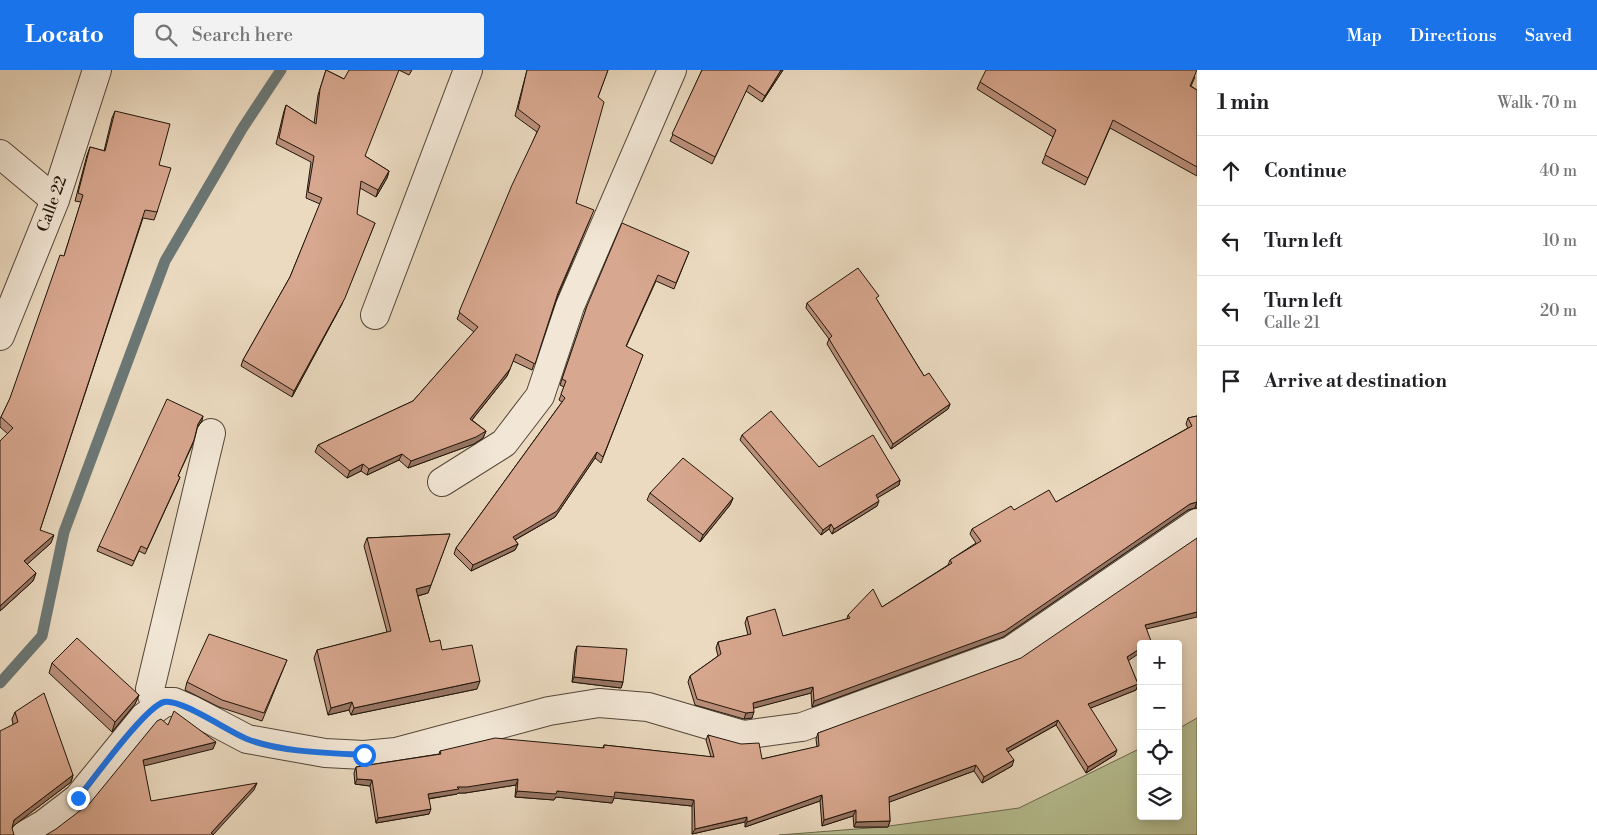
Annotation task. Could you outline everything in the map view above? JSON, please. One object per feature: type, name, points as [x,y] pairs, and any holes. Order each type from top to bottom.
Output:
[{"type":"street","name":"Calle 22","points":[[0,336],[55,200],[97,70]]},
{"type":"street","points":[[375,316],[468,70]]},
{"type":"street","points":[[442,482],[504,443],[540,396],[570,306],[672,70]]},
{"type":"street","points":[[0,154],[55,200]]},
{"type":"street","points":[[150,712],[150,689],[210,433]]},
{"type":"street","points":[[25,835],[44,824],[78,798],[150,712],[165,702],[174,702],[247,740],[325,753],[364,755],[396,752],[549,711],[599,703],[648,707],[743,735],[802,727],[1010,651],[1197,524]]},
{"type":"green space","points":[[1197,718],[1197,835],[779,835],[882,827],[1019,808],[1137,750],[1137,820],[1182,820],[1182,727]]},
{"type":"building","points":[[326,70],[344,79],[349,70],[399,70],[365,156],[389,171],[378,190],[361,181],[357,214],[375,223],[345,298],[294,391],[243,360],[290,277],[322,198],[308,192],[314,156],[279,138],[286,105],[316,124],[320,89]]},
{"type":"building","points":[[527,70],[608,70],[598,97],[604,102],[576,203],[594,210],[558,293],[535,364],[516,354],[510,369],[470,419],[486,431],[476,437],[411,461],[402,454],[369,469],[363,464],[350,471],[318,445],[413,401],[478,327],[459,312],[512,185],[540,126],[518,109]]},
{"type":"building","points":[[702,70],[781,70],[765,96],[749,85],[715,157],[672,134]]},
{"type":"building","points":[[986,70],[1197,70],[1190,86],[1197,90],[1197,167],[1113,120],[1088,178],[1045,155],[1056,130],[980,82]]},
{"type":"building","points":[[115,111],[170,124],[159,165],[171,168],[157,212],[145,210],[40,530],[54,535],[24,561],[36,573],[0,606],[0,441],[13,428],[1,417],[10,398],[60,255],[64,256],[83,195],[78,193],[90,147],[105,151]]},
{"type":"building","points":[[622,223],[689,252],[676,283],[658,275],[626,346],[643,355],[603,457],[597,452],[557,511],[513,537],[518,544],[473,565],[456,548],[565,398],[561,394],[566,381],[562,379],[587,306]]},
{"type":"building","points":[[858,268],[879,296],[876,298],[924,376],[929,373],[950,404],[893,444],[829,339],[832,336],[807,303]]},
{"type":"building","points":[[167,399],[203,416],[198,424],[194,440],[178,476],[180,477],[147,549],[141,546],[134,561],[99,546]]},
{"type":"building","points":[[771,411],[819,467],[873,435],[900,480],[876,495],[879,501],[834,529],[831,524],[823,530],[742,435]]},
{"type":"building","points":[[1197,416],[1197,502],[1190,504],[1005,631],[814,701],[813,687],[753,703],[754,712],[746,713],[697,699],[690,676],[721,654],[718,642],[751,634],[747,617],[775,609],[783,636],[850,618],[848,615],[873,589],[882,607],[952,563],[950,560],[981,541],[972,529],[1011,506],[1014,510],[1049,490],[1056,502],[1192,426],[1188,418]]},
{"type":"building","points":[[683,458],[733,498],[703,535],[650,493]]},
{"type":"building","points":[[450,534],[431,585],[416,589],[430,642],[440,640],[442,650],[472,645],[480,681],[354,708],[352,702],[331,708],[317,650],[391,631],[367,538]]},
{"type":"building","points":[[1197,538],[1197,612],[1145,625],[1151,640],[1137,640],[1137,651],[1127,657],[1137,684],[1088,704],[1117,750],[1088,767],[1058,720],[1006,749],[1014,760],[984,777],[976,765],[889,797],[890,821],[856,822],[856,810],[824,820],[822,795],[747,822],[747,817],[695,829],[694,800],[615,792],[614,797],[557,791],[556,794],[517,791],[518,779],[457,787],[459,789],[428,794],[431,809],[378,818],[372,780],[357,779],[356,767],[441,754],[440,751],[495,738],[604,748],[604,745],[714,757],[708,735],[741,744],[759,743],[762,759],[819,746],[818,733],[1021,658]]},
{"type":"building","points":[[209,634],[287,660],[264,713],[222,700],[187,682]]},
{"type":"building","points":[[77,638],[139,695],[115,722],[52,663]]},
{"type":"building","points":[[577,646],[627,649],[623,682],[574,677]]},
{"type":"building","points":[[44,693],[73,775],[14,820],[12,828],[14,835],[0,835],[0,731],[18,722],[15,712]]},
{"type":"building","points":[[174,711],[216,742],[143,760],[151,801],[257,783],[211,833],[214,835],[46,835],[90,803],[157,721],[161,719],[168,725]]},
{"type":"waterway","points":[[0,683],[42,636],[64,532],[165,261],[242,129],[281,70]]},
{"type":"route","points":[[78,798],[144,717],[156,706],[165,702],[174,702],[190,709],[247,740],[325,753],[364,755]]}]
